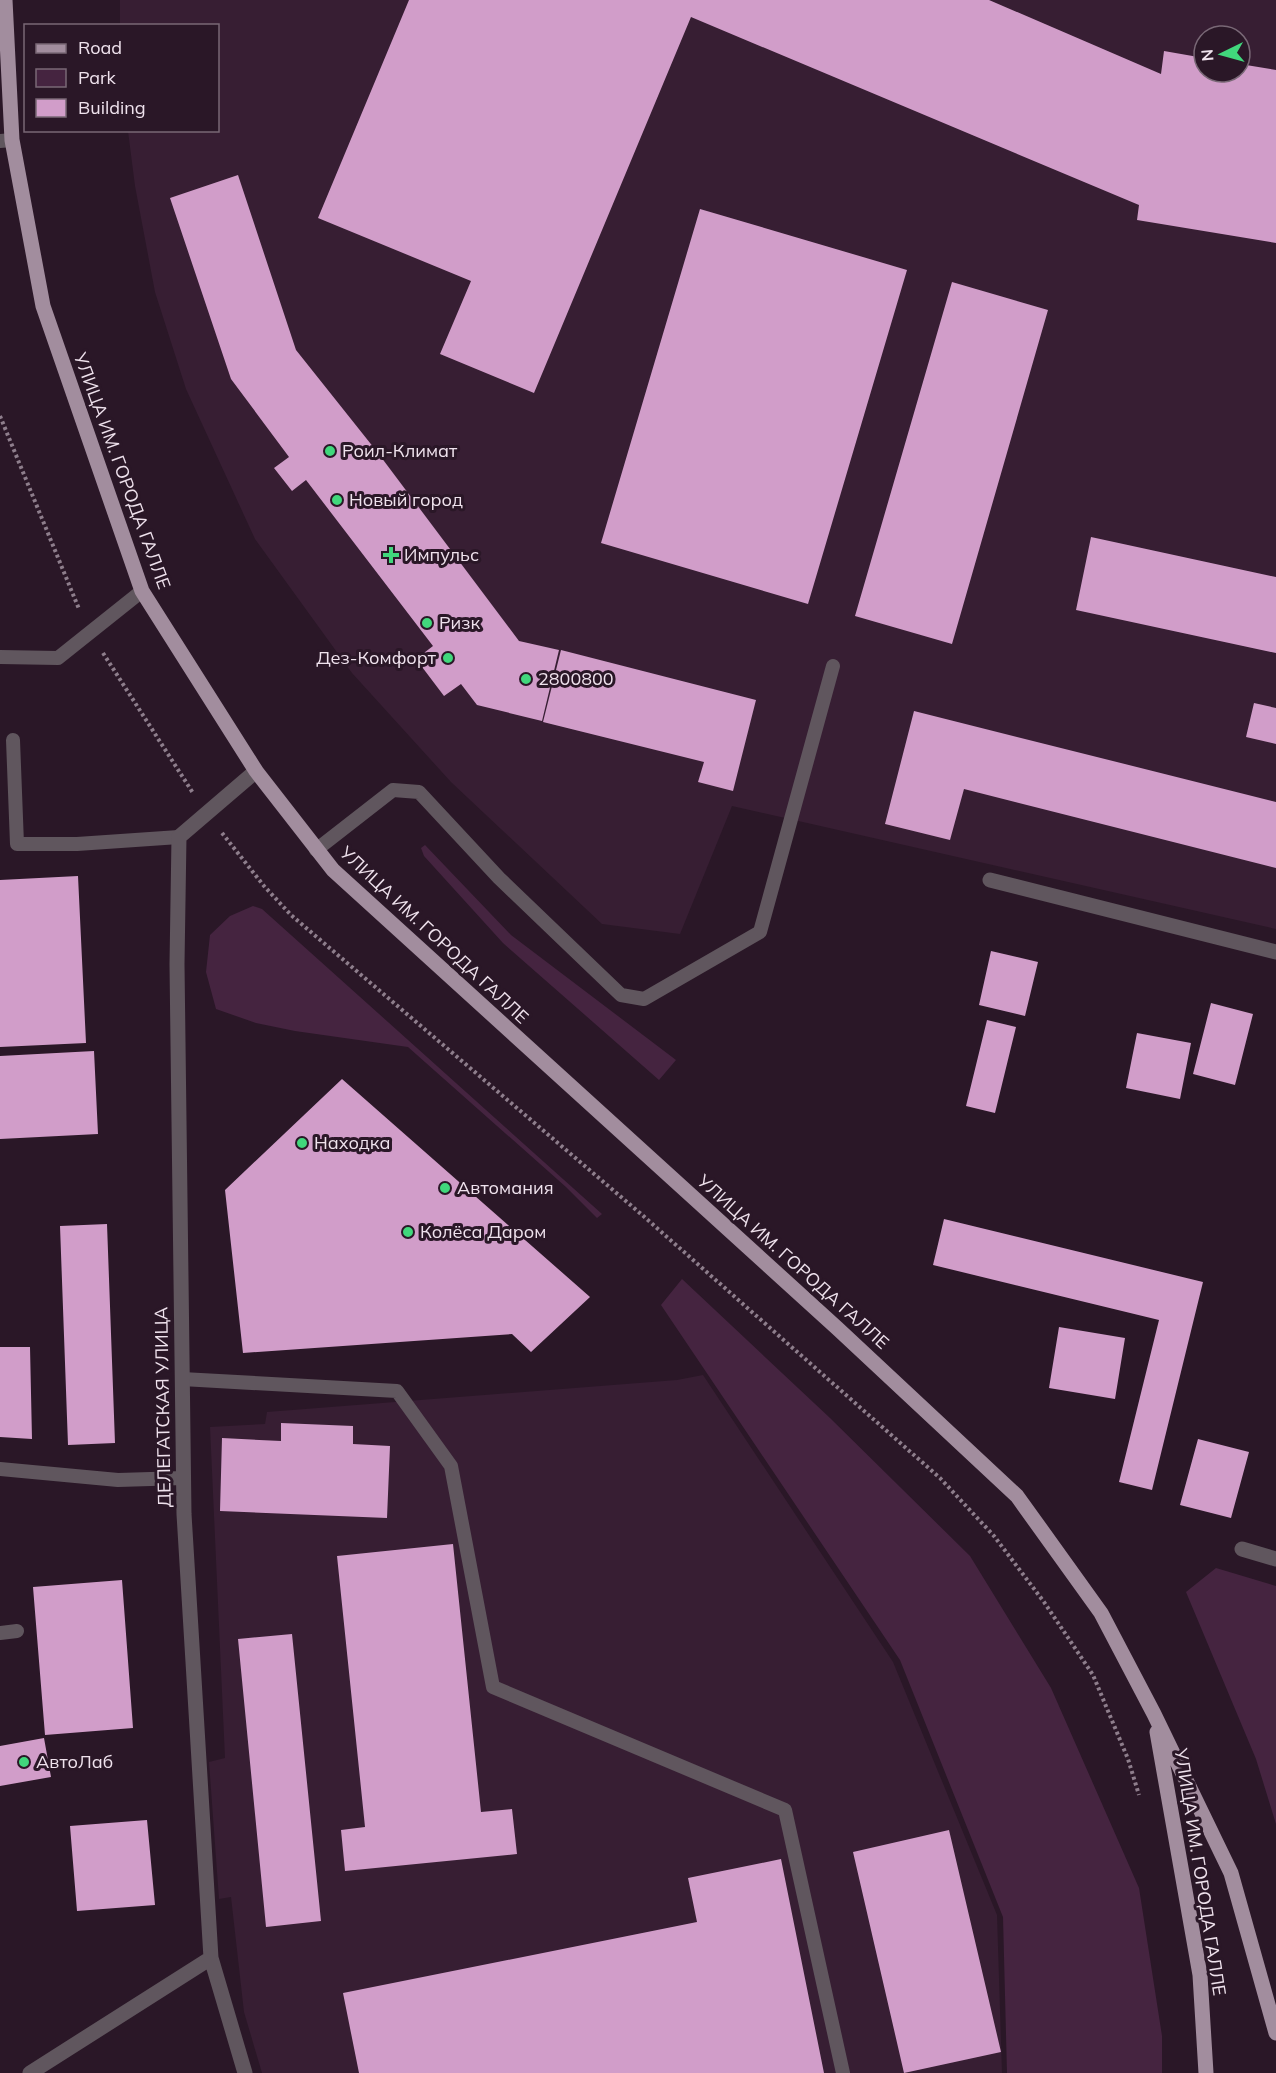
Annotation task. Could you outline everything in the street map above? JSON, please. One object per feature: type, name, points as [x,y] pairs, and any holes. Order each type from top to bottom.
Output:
[{"type":"main road","name":"УЛИЦА ИМ. ГОРОДА ГАЛЛЕ","points":[[5,0],[6,141],[42,306],[142,591],[256,771],[333,870],[837,1328],[1017,1496],[1101,1613],[1154,1714],[1231,1872],[1276,2033]]},
{"type":"main road","name":"УЛИЦА ИМ. ГОРОДА ГАЛЛЕ","points":[[1154,1714],[1200,1975],[1206,2073]]},
{"type":"street","points":[[179,837],[256,771]]},
{"type":"street","name":"ДЕЛЕГАТСКАЯ УЛИЦА","points":[[179,837],[177,964],[184,1514],[211,1958],[245,2073]]},
{"type":"street","points":[[990,880],[1276,952]]},
{"type":"street","points":[[1242,1549],[1276,1559]]},
{"type":"street","points":[[30,2073],[211,1958]]},
{"type":"lane","points":[[0,657],[58,658],[142,591]]},
{"type":"lane","points":[[316,850],[393,790],[419,792],[499,878],[621,995],[644,999],[760,932],[832,666]]},
{"type":"lane","points":[[13,740],[16,844],[77,844],[179,837]]},
{"type":"lane","points":[[182,1379],[397,1391],[450,1466],[493,1688],[785,1810],[843,2073]]},
{"type":"lane","points":[[0,1469],[118,1480],[184,1478]]},
{"type":"lane","points":[[0,1632],[17,1631]]},
{"type":"path","points":[[0,416],[48,537],[90,633],[206,813],[264,885],[291,915],[642,1214],[940,1478],[994,1536],[1044,1602],[1093,1675],[1128,1759],[1142,1804]]},
{"type":"shaded area","points":[[120,0],[1276,0],[1276,929],[732,806],[680,934],[602,924],[451,782],[352,673],[255,539],[186,389],[155,292],[135,186],[128,132],[219,132],[219,24],[120,24]]},
{"type":"shaded area","points":[[703,1375],[893,1662],[997,1915],[1002,2073],[262,2073],[244,2012],[231,1897],[219,1899],[209,1762],[225,1758],[210,1427],[265,1424],[267,1412],[677,1380]]},
{"type":"green space","points":[[425,845],[511,935],[676,1060],[659,1080],[503,943],[424,856],[421,848]]},
{"type":"green space","points":[[253,906],[262,909],[602,1214],[597,1218],[566,1187],[408,1047],[295,1031],[256,1023],[216,1009],[206,972],[210,935],[230,916]]},
{"type":"green space","points":[[682,1279],[830,1418],[970,1556],[1051,1688],[1139,1888],[1162,2036],[1162,2073],[1007,2073],[1003,1917],[900,1660],[661,1305]]},
{"type":"green space","points":[[1216,1568],[1276,1586],[1276,1824],[1256,1759],[1186,1592]]},
{"type":"building","points":[[409,0],[989,0],[1161,74],[1164,51],[1192,56],[1192,84],[1252,84],[1252,66],[1276,70],[1276,243],[1137,220],[1139,205],[691,17],[534,393],[440,354],[471,281],[318,218]]},
{"type":"building","points":[[238,175],[296,350],[378,453],[519,641],[559,650],[542,721],[477,705],[461,684],[444,696],[416,659],[433,646],[306,480],[292,491],[274,468],[289,457],[231,379],[170,198]]},
{"type":"building","points":[[700,209],[907,270],[808,604],[601,543]]},
{"type":"building","points":[[952,282],[1048,310],[952,644],[855,616]]},
{"type":"building","points":[[1091,537],[1276,577],[1276,653],[1076,610]]},
{"type":"building","points":[[561,650],[756,700],[733,791],[698,782],[704,762],[543,722]]},
{"type":"building","points":[[1254,703],[1276,708],[1276,744],[1246,737]]},
{"type":"building","points":[[914,711],[1276,802],[1276,868],[964,789],[950,840],[885,824]]},
{"type":"building","points":[[78,876],[86,1043],[0,1047],[0,880]]},
{"type":"building","points":[[991,951],[1038,962],[1025,1016],[979,1005]]},
{"type":"building","points":[[1211,1003],[1253,1014],[1235,1085],[1193,1074]]},
{"type":"building","points":[[987,1020],[1016,1027],[995,1113],[966,1106]]},
{"type":"building","points":[[1137,1033],[1191,1043],[1180,1099],[1126,1088]]},
{"type":"building","points":[[94,1051],[98,1134],[0,1139],[0,1056]]},
{"type":"building","points":[[342,1079],[590,1297],[531,1352],[512,1334],[243,1353],[225,1190]]},
{"type":"building","points":[[944,1219],[1203,1282],[1152,1490],[1119,1482],[1159,1320],[933,1265]]},
{"type":"building","points":[[107,1224],[115,1443],[68,1445],[60,1226]]},
{"type":"building","points":[[1059,1327],[1125,1338],[1115,1399],[1049,1388]]},
{"type":"building","points":[[0,1347],[30,1347],[32,1439],[0,1437]]},
{"type":"building","points":[[281,1423],[353,1426],[353,1444],[390,1446],[387,1518],[220,1511],[222,1438],[281,1441]]},
{"type":"building","points":[[1198,1439],[1249,1452],[1231,1518],[1180,1505]]},
{"type":"building","points":[[453,1544],[481,1812],[512,1809],[517,1854],[345,1871],[341,1830],[365,1827],[337,1556]]},
{"type":"building","points":[[122,1580],[133,1728],[45,1735],[33,1587]]},
{"type":"building","points":[[292,1634],[321,1921],[266,1927],[238,1639]]},
{"type":"building","name":"АвтоЛаб","points":[[44,1738],[51,1777],[0,1786],[0,1746]]},
{"type":"building","points":[[147,1820],[155,1905],[77,1911],[70,1826]]},
{"type":"building","points":[[949,1830],[1001,2052],[904,2073],[853,1852]]},
{"type":"building","points":[[781,1859],[824,2073],[359,2073],[343,1993],[697,1922],[688,1878]]},
{"type":"place","name":"Роил-Климат","points":[[330,451]]},
{"type":"place","name":"Новый город","points":[[337,500]]},
{"type":"place","name":"Импульс","points":[[391,555]]},
{"type":"place","name":"Ризк","points":[[427,623]]},
{"type":"place","name":"Дез‑Комфорт","points":[[448,658]]},
{"type":"place","name":"2800800","points":[[526,679]]},
{"type":"place","name":"Находка","points":[[302,1143]]},
{"type":"place","name":"Автомания","points":[[445,1188]]},
{"type":"place","name":"Колёса Даром","points":[[408,1232]]},
{"type":"place","name":"АвтоЛаб","points":[[24,1762]]}]
